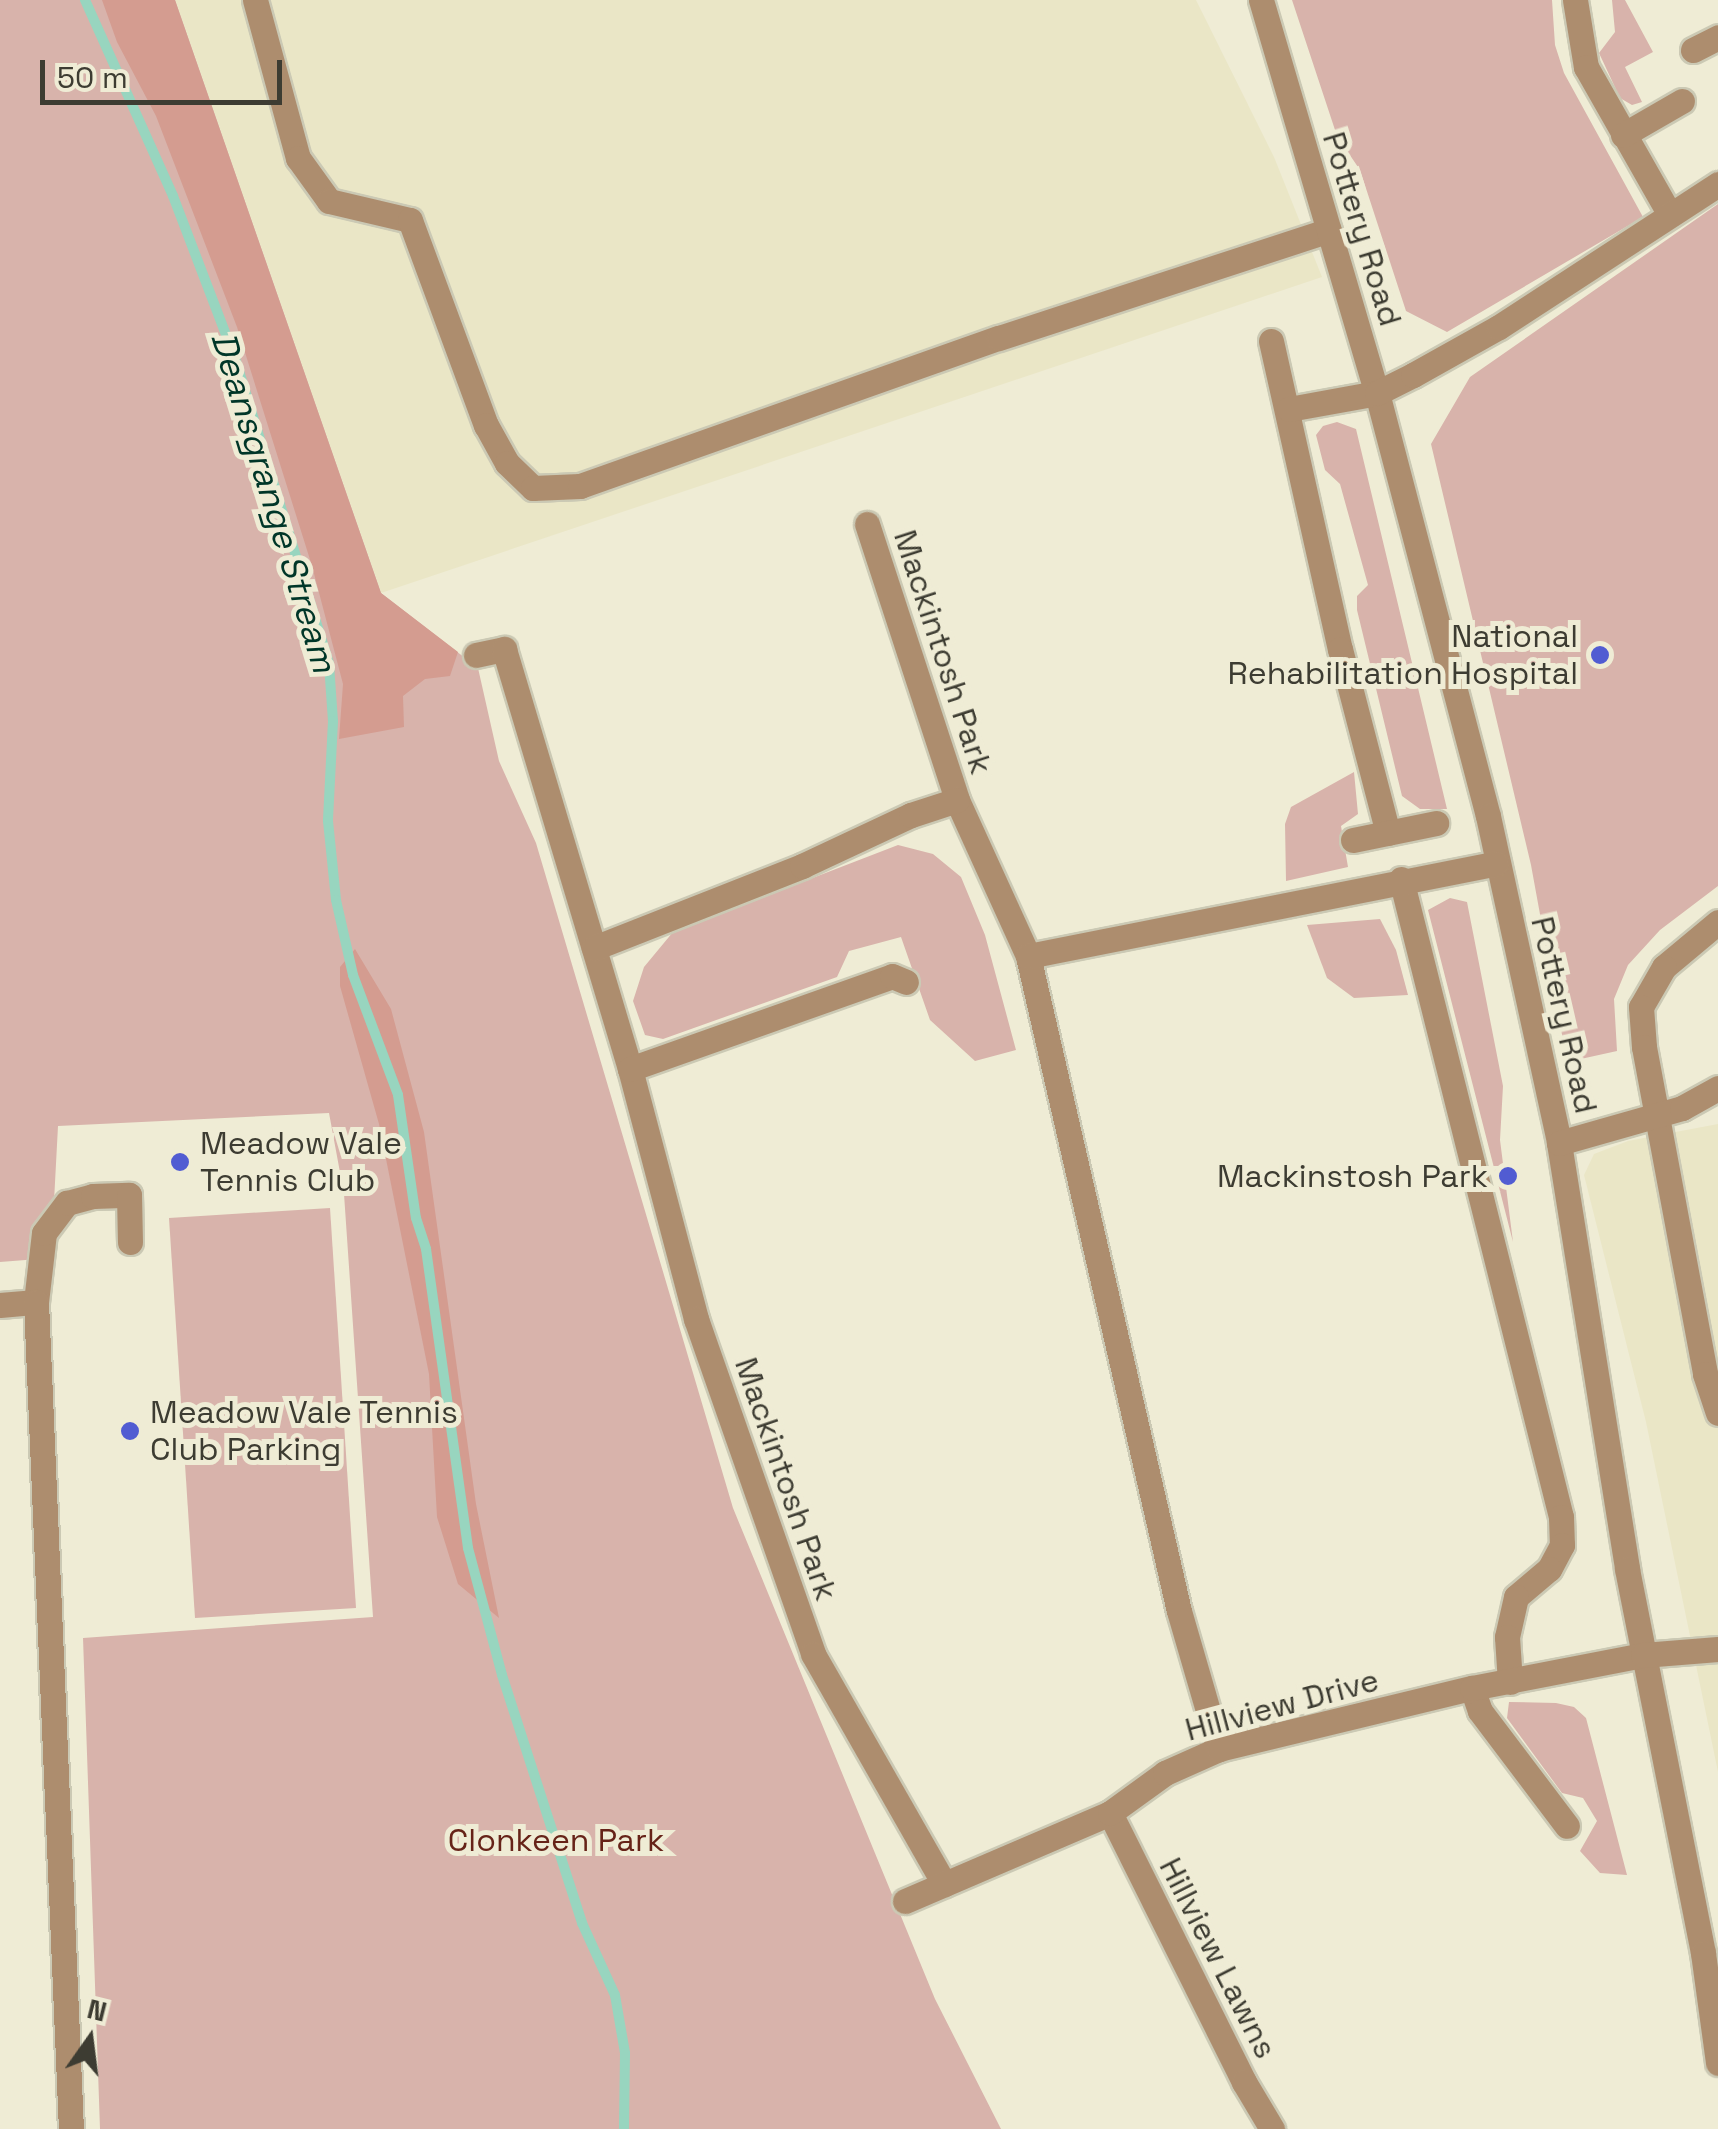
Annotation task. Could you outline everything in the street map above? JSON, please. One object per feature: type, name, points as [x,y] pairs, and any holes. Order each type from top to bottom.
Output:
[{"type":"street","points":[[255,0],[298,158],[329,201],[410,220],[486,426],[507,463],[533,488],[580,486],[999,338],[1329,230]]},
{"type":"street","name":"Pottery Road","points":[[1261,0],[1377,393],[1496,863],[1559,1143],[1644,1655],[1703,1953],[1718,2063]]},
{"type":"street","points":[[1581,4],[1586,66],[1669,213]]},
{"type":"street","points":[[1693,50],[1718,37]]},
{"type":"street","points":[[1623,135],[1682,101]]},
{"type":"street","points":[[1288,409],[1377,393],[1499,327],[1718,184]]},
{"type":"street","points":[[1271,341],[1340,649],[1388,832]]},
{"type":"street","name":"Mackintosh Park","points":[[867,524],[958,800],[1028,956],[1179,1611],[1219,1749]]},
{"type":"street","name":"Mackintosh Park","points":[[476,656],[504,649],[630,1069],[696,1320],[813,1654],[944,1884]]},
{"type":"street","name":"Mackintosh Park","points":[[594,948],[802,866],[911,815],[958,800]]},
{"type":"street","points":[[1352,840],[1436,823]]},
{"type":"street","points":[[1028,956],[1496,863]]},
{"type":"street","points":[[1401,879],[1560,1517],[1562,1545],[1549,1570],[1516,1598],[1507,1638],[1510,1682]]},
{"type":"street","points":[[1718,922],[1664,966],[1641,1007],[1705,1374],[1718,1413]]},
{"type":"street","points":[[630,1069],[892,976],[906,982]]},
{"type":"street","points":[[1559,1143],[1657,1116],[1718,1088]]},
{"type":"street","points":[[71,2129],[36,1302],[44,1233],[64,1204],[78,1198],[129,1195],[130,1242]]},
{"type":"street","points":[[0,1306],[36,1302]]},
{"type":"street","name":"Hillview Drive","points":[[905,1901],[1110,1813],[1165,1773],[1219,1749],[1472,1688],[1644,1655],[1718,1648]]},
{"type":"street","points":[[1472,1688],[1480,1711],[1566,1826]]},
{"type":"street","name":"Hillview Lawns","points":[[1110,1813],[1244,2082],[1272,2129]]},
{"type":"shaded area","points":[[102,0],[175,0],[381,593],[458,652],[450,676],[425,679],[403,696],[404,727],[339,739],[343,684],[312,566],[237,327],[156,116],[117,42]]},
{"type":"shaded area","points":[[175,0],[1196,0],[1274,157],[1322,277],[381,593]]},
{"type":"shaded area","points":[[355,949],[391,1009],[424,1132],[476,1504],[499,1618],[458,1584],[437,1517],[429,1374],[379,1124],[340,986],[340,967]]},
{"type":"shaded area","points":[[1718,1124],[1718,1772],[1646,1422],[1584,1175],[1594,1154],[1628,1141]]},
{"type":"green space","name":"Clonkeen Park","points":[[0,0],[175,0],[381,593],[478,668],[499,761],[536,843],[733,1508],[935,1999],[1001,2129],[100,2129],[83,1638],[373,1617],[344,1194],[329,1113],[58,1126],[51,1258],[0,1262]]},
{"type":"green space","points":[[1292,0],[1552,0],[1555,45],[1564,73],[1643,217],[1447,332],[1406,311],[1360,170],[1337,136]]},
{"type":"green space","points":[[1612,0],[1625,0],[1653,52],[1625,67],[1642,102],[1632,105],[1620,98],[1599,53],[1615,32]]},
{"type":"green space","points":[[1718,204],[1718,886],[1660,930],[1628,965],[1614,999],[1617,1051],[1567,1062],[1531,865],[1431,444],[1470,377]]},
{"type":"green space","points":[[1337,422],[1356,429],[1447,809],[1420,809],[1402,796],[1357,610],[1357,596],[1368,585],[1340,484],[1325,470],[1316,435],[1323,426]]},
{"type":"green space","points":[[1354,772],[1358,814],[1341,826],[1348,867],[1286,881],[1285,824],[1291,807]]},
{"type":"green space","points":[[898,845],[933,854],[961,877],[985,935],[1016,1050],[975,1061],[930,1020],[901,937],[849,951],[837,977],[663,1039],[645,1035],[633,1001],[644,967],[673,932]]},
{"type":"green space","points":[[1450,898],[1467,902],[1503,1086],[1500,1140],[1513,1242],[1428,910]]},
{"type":"green space","points":[[1380,919],[1396,950],[1408,995],[1354,998],[1327,978],[1307,925]]},
{"type":"green space","points":[[330,1208],[356,1608],[195,1618],[169,1218]]},
{"type":"green space","points":[[1509,1702],[1556,1703],[1574,1707],[1586,1718],[1627,1875],[1600,1873],[1580,1851],[1597,1821],[1583,1798],[1562,1793],[1507,1718]]},
{"type":"waterway","name":"Deansgrange Stream","points":[[85,0],[173,196],[235,358],[329,664],[333,721],[328,821],[336,900],[353,975],[398,1095],[416,1218],[426,1249],[468,1548],[502,1675],[582,1923],[615,1995],[625,2053],[624,2129]]},
{"type":"place","name":"National Rehabilitation Hospital","points":[[1600,655]]},
{"type":"place","name":"Meadow Vale Tennis Club","points":[[180,1162]]},
{"type":"place","name":"Mackinstosh Park","points":[[1508,1176]]},
{"type":"place","name":"Meadow Vale Tennis Club Parking","points":[[130,1431]]}]
